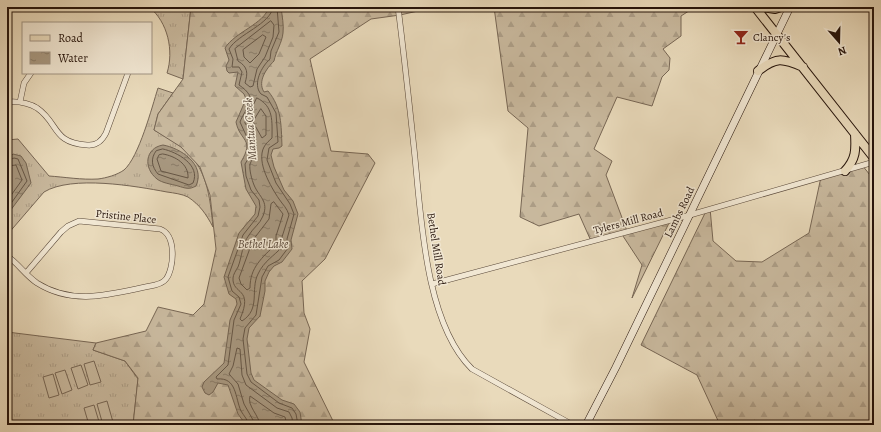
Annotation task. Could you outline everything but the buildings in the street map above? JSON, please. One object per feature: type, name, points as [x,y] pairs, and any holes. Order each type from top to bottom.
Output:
[{"type":"main road","points":[[755,7],[804,67],[874,158]]},
{"type":"main road","points":[[762,7],[781,7]]},
{"type":"main road","name":"Lambs Road","points":[[586,425],[690,215],[790,7]]},
{"type":"main road","points":[[758,71],[769,63],[780,59],[787,60],[804,67]]},
{"type":"main road","points":[[845,171],[854,160],[856,152],[855,133]]},
{"type":"street","name":"Bethel Mill Road","points":[[398,7],[422,224],[432,284],[452,343],[468,366],[573,425]]},
{"type":"street","points":[[20,102],[24,83],[30,74]]},
{"type":"street","points":[[7,102],[30,104],[42,112],[66,141],[74,144],[91,145],[101,140],[106,133],[128,74]]},
{"type":"street","name":"Tylers Mill Road","points":[[432,284],[690,215],[874,162]]},
{"type":"street","name":"Pristine Place","points":[[7,256],[35,282],[54,292],[77,297],[99,297],[163,282],[168,276],[172,243],[169,235],[160,229],[79,221],[68,226],[61,232],[26,273]]},
{"type":"green space","points":[[149,7],[191,7],[183,79],[167,73],[170,56],[168,37],[156,13]]},
{"type":"green space","points":[[191,7],[436,7],[400,15],[371,19],[310,59],[331,151],[368,154],[375,163],[325,259],[302,281],[304,313],[310,329],[304,362],[335,425],[133,425],[138,378],[125,361],[93,350],[96,343],[146,331],[158,307],[193,315],[204,304],[216,249],[210,195],[200,167],[181,147],[154,130],[158,114],[183,79]]},
{"type":"green space","points":[[494,7],[695,7],[681,16],[681,36],[663,49],[670,58],[669,70],[662,77],[652,106],[617,97],[594,149],[612,161],[606,175],[627,231],[671,219],[632,298],[642,265],[621,233],[591,241],[579,214],[539,226],[520,217],[528,128],[508,111]]},
{"type":"green space","points":[[158,88],[173,93],[158,114],[154,130],[180,146],[196,162],[206,182],[213,227],[199,207],[188,197],[183,195],[121,185],[87,183],[56,187],[44,192],[7,235],[7,140],[18,139],[49,176],[79,179],[101,179],[111,176],[124,170],[130,164],[140,143]]},
{"type":"green space","points":[[862,165],[874,180],[874,425],[762,425],[754,420],[751,425],[720,425],[697,375],[641,345],[707,209],[710,208],[713,241],[736,261],[762,262],[809,233],[821,177]]},
{"type":"green space","points":[[7,332],[96,343],[93,350],[125,361],[138,379],[133,425],[7,425]]},
{"type":"green space","points":[[94,361],[101,382],[90,385],[84,364]]},
{"type":"green space","points":[[81,365],[88,385],[78,389],[71,368]]},
{"type":"green space","points":[[65,370],[72,390],[62,394],[55,373]]},
{"type":"green space","points":[[53,374],[59,395],[49,398],[43,377]]},
{"type":"green space","points":[[107,401],[113,422],[103,425],[97,404]]},
{"type":"green space","points":[[94,405],[100,425],[89,425],[84,408]]},
{"type":"water","name":"Bethel Lake","points":[[269,7],[281,7],[283,27],[282,37],[274,61],[268,67],[262,79],[262,88],[264,92],[268,91],[273,97],[281,124],[282,146],[273,149],[271,155],[274,167],[284,190],[293,201],[298,214],[291,240],[292,249],[282,262],[274,266],[269,272],[265,281],[265,291],[260,316],[249,328],[247,339],[251,373],[254,380],[282,400],[294,404],[300,412],[302,425],[246,425],[238,414],[228,385],[218,383],[213,392],[209,395],[205,393],[202,387],[204,382],[224,363],[230,320],[237,304],[236,299],[229,294],[224,277],[239,233],[255,214],[256,206],[246,189],[241,162],[247,148],[247,144],[240,133],[236,122],[246,99],[244,94],[235,86],[238,72],[229,73],[227,71],[226,66],[229,60],[225,48],[235,37],[256,23],[266,13]]},
{"type":"water","points":[[163,145],[184,153],[190,158],[197,171],[198,178],[196,186],[187,188],[167,183],[152,175],[148,164],[148,159],[152,150]]},
{"type":"water","points":[[13,154],[21,156],[26,163],[31,183],[7,215],[7,160]]},
{"type":"place","name":"Clancy's","points":[[741,37]]},
{"type":"water label","name":"Mantua Creek","points":[[250,129]]}]
